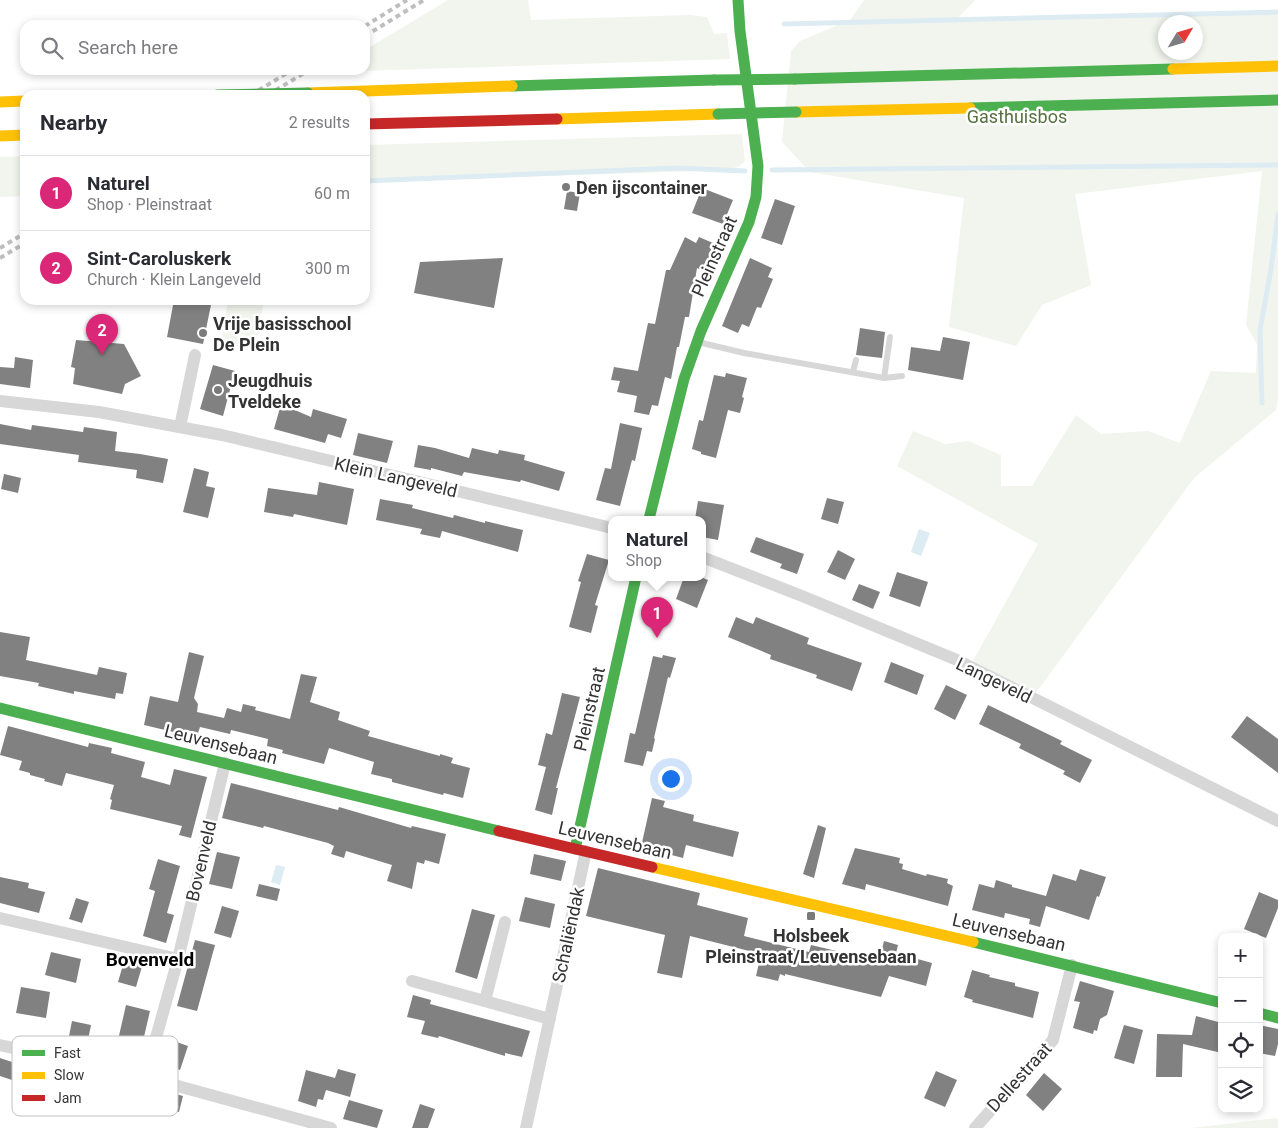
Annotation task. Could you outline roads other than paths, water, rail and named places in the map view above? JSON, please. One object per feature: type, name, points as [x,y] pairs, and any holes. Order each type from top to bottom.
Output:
[{"type":"main road","name":"Pleinstraat","points":[[650,516],[684,379],[697,342],[749,222],[756,197],[758,166],[740,31],[738,0]]},
{"type":"main road","points":[[370,91],[714,80],[1278,66]]},
{"type":"main road","points":[[370,124],[1278,100]]},
{"type":"main road","points":[[0,102],[20,101]]},
{"type":"main road","points":[[0,136],[20,135]]},
{"type":"main road","name":"Pleinstraat","points":[[581,850],[635,581]]},
{"type":"main road","name":"Leuvensebaan","points":[[0,708],[581,850],[1072,965],[1218,1002]]},
{"type":"main road","points":[[1263,1014],[1278,1018]]},
{"type":"street","points":[[180,427],[195,355]]},
{"type":"street","name":"Klein Langeveld","points":[[0,401],[100,412],[232,437],[608,527]]},
{"type":"street","name":"Langeveld","points":[[706,559],[957,660],[1278,821]]},
{"type":"street","name":"Bovenveld","points":[[156,1036],[178,959],[225,763]]},
{"type":"street","name":"Schaliëndak","points":[[526,1128],[550,1019],[581,850]]},
{"type":"street","points":[[0,918],[178,959]]},
{"type":"street","points":[[484,1001],[505,922]]},
{"type":"street","name":"Dellestraat","points":[[975,1128],[1053,1040],[1072,965]]},
{"type":"street","points":[[412,981],[550,1019]]},
{"type":"street","points":[[178,1086],[331,1128]]},
{"type":"lane","points":[[884,378],[890,337]]},
{"type":"lane","points":[[697,342],[744,353],[884,378],[902,376]]},
{"type":"lane","points":[[853,372],[856,360]]},
{"type":"waterway","points":[[784,24],[1278,12]]},
{"type":"waterway","points":[[772,170],[1278,165]]},
{"type":"waterway","points":[[370,181],[677,168],[745,171]]},
{"type":"waterway","points":[[1262,403],[1260,330],[1271,269],[1278,214]]},
{"type":"railway","points":[[370,23],[407,0]]},
{"type":"railway","points":[[370,33],[424,0]]},
{"type":"railway","points":[[259,90],[284,75]]},
{"type":"railway","points":[[276,90],[301,75]]},
{"type":"railway","points":[[0,248],[20,236]]},
{"type":"railway","points":[[0,258],[20,246]]},
{"type":"place","name":"Den ijscontainer","points":[[566,187]]},
{"type":"place","name":"Vrije basisschool De Plein","points":[[203,333]]},
{"type":"place","name":"Sint-Caroluskerk","points":[[102,355]]},
{"type":"place","name":"Jeugdhuis Tveldeke","points":[[218,390]]},
{"type":"place","name":"Naturel","points":[[657,638]]},
{"type":"place","name":"Holsbeek Pleinstraat/Leuvensebaan","points":[[811,916]]},
{"type":"district","name":"Bovenveld","points":[[150,959]]},
{"type":"park label","name":"Gasthuisbos","points":[[1017,116]]}]
